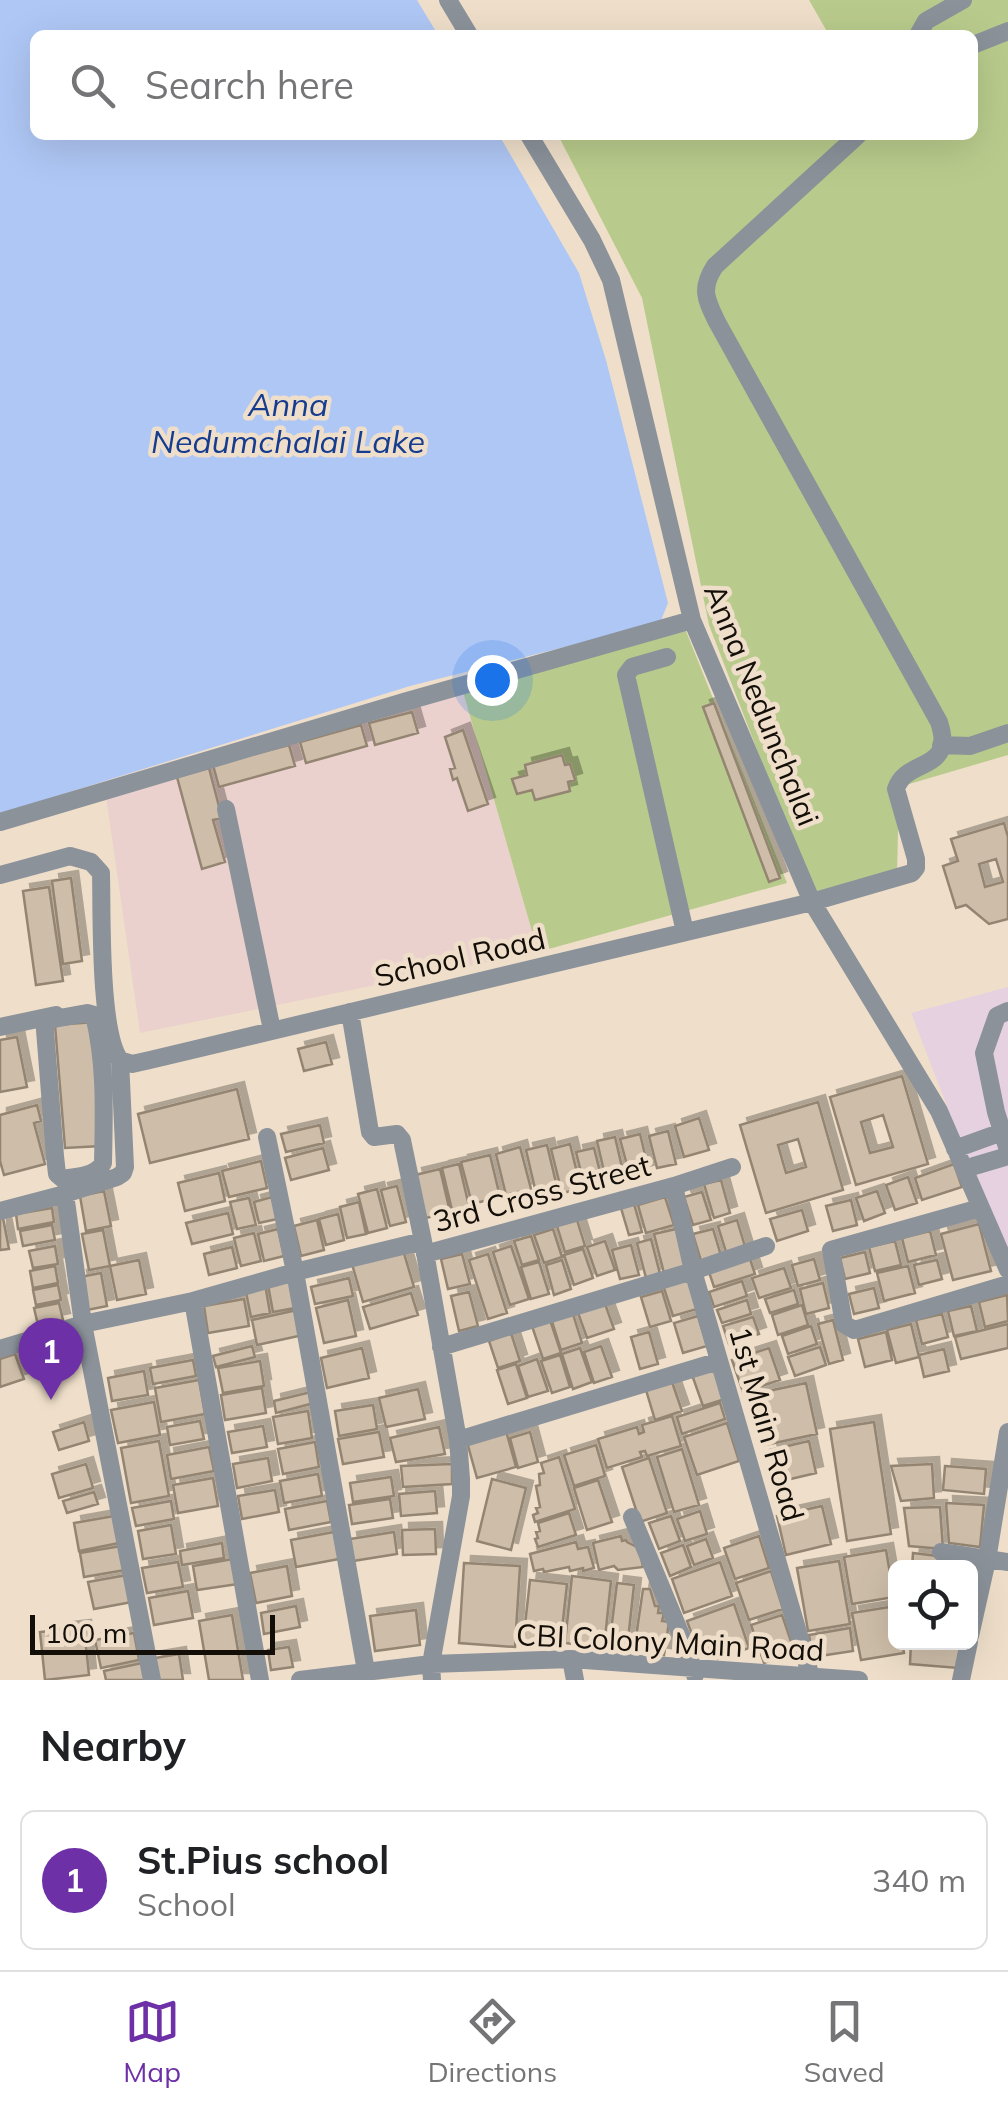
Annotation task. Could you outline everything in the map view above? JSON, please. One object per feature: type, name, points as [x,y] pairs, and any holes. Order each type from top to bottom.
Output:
[{"type":"street","points":[[448,0],[466,30]]},
{"type":"street","points":[[921,30],[926,21],[963,0]]},
{"type":"street","points":[[978,42],[1008,31]]},
{"type":"street","name":"Anna Nedunchalai","points":[[532,140],[607,269],[692,620],[812,902],[939,1112],[1008,1270]]},
{"type":"street","points":[[853,140],[714,266],[706,293],[717,322],[939,722],[941,746],[970,746],[1008,733]]},
{"type":"street","points":[[0,822],[692,620]]},
{"type":"street","points":[[666,657],[632,667],[626,675],[685,932]]},
{"type":"street","name":"School Road","points":[[113,1072],[132,1064],[812,902],[912,873],[916,859],[897,797],[897,783],[905,774],[934,760],[941,746]]},
{"type":"street","points":[[226,809],[272,1030]]},
{"type":"street","points":[[0,875],[70,856],[91,862],[101,874],[106,1004],[123,1173],[0,1211]]},
{"type":"street","points":[[0,1027],[106,1004]]},
{"type":"street","points":[[1006,1146],[984,1053],[997,1016],[1008,1011]]},
{"type":"street","points":[[350,1012],[370,1132],[374,1137],[402,1137],[458,1440],[461,1496],[431,1672]]},
{"type":"street","points":[[87,1013],[94,1015],[113,1072],[104,1162],[91,1174],[63,1178],[57,1174],[55,1156],[46,1023],[87,1013]]},
{"type":"street","points":[[267,1137],[373,1674]]},
{"type":"street","points":[[955,1149],[1006,1146]]},
{"type":"street","points":[[964,1169],[1006,1146]]},
{"type":"street","name":"3rd Cross Street","points":[[0,1349],[83,1324],[193,1300],[294,1272],[424,1248],[674,1186],[732,1167]]},
{"type":"street","name":"1st Main Road","points":[[674,1186],[693,1271],[811,1677]]},
{"type":"street","points":[[65,1194],[83,1324],[152,1680]]},
{"type":"street","points":[[980,1208],[831,1250],[844,1324],[854,1330],[1008,1284]]},
{"type":"street","points":[[441,1347],[766,1246]]},
{"type":"street","points":[[193,1300],[260,1680]]},
{"type":"street","points":[[458,1440],[720,1360]]},
{"type":"street","points":[[978,1602],[1008,1432]]},
{"type":"street","points":[[632,1517],[694,1674]]},
{"type":"street","points":[[941,1552],[1008,1562]]},
{"type":"street","points":[[961,1680],[968,1650]]},
{"type":"street","points":[[571,1659],[575,1680]]},
{"type":"street","name":"CBI Colony Main Road","points":[[300,1680],[571,1659],[694,1674],[859,1680]]},
{"type":"shaded area","points":[[463,692],[538,952],[140,1033],[106,797]]},
{"type":"shaded area","points":[[1008,987],[1008,1263],[911,1013]]},
{"type":"green space","points":[[809,0],[1008,0],[1008,755],[899,787],[897,877],[814,898],[709,625],[642,298],[561,140],[978,140],[978,30],[826,30]]},
{"type":"green space","points":[[686,631],[787,883],[538,952],[463,692]]},
{"type":"water","name":"Anna Nedumchalai Lake","points":[[0,0],[417,0],[435,30],[30,30],[30,140],[502,140],[579,273],[606,360],[668,603],[660,623],[410,686],[50,798],[0,818]]},
{"type":"building","points":[[714,703],[780,878],[769,882],[703,707]]},
{"type":"building","points":[[412,712],[418,733],[375,745],[369,723]]},
{"type":"building","points":[[361,725],[367,746],[306,763],[300,742]]},
{"type":"building","points":[[463,730],[488,804],[468,811],[457,778],[453,780],[450,769],[455,768],[445,737]]},
{"type":"building","points":[[289,745],[295,766],[219,787],[213,765]]},
{"type":"building","points":[[562,755],[575,780],[568,782],[570,791],[535,800],[532,790],[517,794],[512,779],[527,775],[525,765]]},
{"type":"building","points":[[209,768],[222,818],[213,820],[225,862],[202,869],[177,777]]},
{"type":"building","points":[[1004,823],[1008,837],[1008,919],[989,924],[966,905],[956,908],[943,866],[958,861],[951,839]],"holes":[[[996,859],[1003,882],[985,887],[979,864]]]},
{"type":"building","points":[[71,878],[82,961],[63,964],[52,881]]},
{"type":"building","points":[[49,887],[63,981],[36,985],[23,891]]},
{"type":"building","points":[[95,1022],[101,1146],[65,1148],[55,1025]]},
{"type":"building","points":[[17,1037],[27,1087],[0,1092],[0,1040]]},
{"type":"building","points":[[326,1042],[332,1064],[304,1071],[298,1049]]},
{"type":"building","points":[[902,1076],[928,1164],[856,1185],[830,1097]],"holes":[[[883,1115],[893,1147],[870,1153],[861,1122]]]},
{"type":"building","points":[[237,1089],[249,1139],[150,1163],[138,1114]]},
{"type":"building","points":[[818,1102],[843,1190],[766,1213],[740,1125]],"holes":[[[798,1139],[806,1167],[786,1173],[778,1145]]]},
{"type":"building","points":[[37,1105],[41,1121],[34,1123],[45,1164],[4,1175],[0,1161],[0,1115]]},
{"type":"building","points":[[699,1118],[709,1150],[684,1157],[675,1126]]},
{"type":"building","points":[[320,1125],[324,1143],[286,1152],[281,1134]]},
{"type":"building","points":[[668,1131],[676,1164],[657,1168],[649,1136]]},
{"type":"building","points":[[640,1134],[649,1171],[630,1176],[620,1139]]},
{"type":"building","points":[[615,1137],[624,1176],[606,1180],[597,1141]]},
{"type":"building","points":[[570,1144],[581,1189],[562,1193],[551,1149]]},
{"type":"building","points":[[547,1145],[557,1187],[536,1193],[526,1150]]},
{"type":"building","points":[[520,1147],[531,1189],[506,1195],[496,1154]]},
{"type":"building","points":[[323,1148],[329,1170],[291,1180],[285,1158]]},
{"type":"building","points":[[594,1148],[603,1184],[585,1188],[576,1152]]},
{"type":"building","points":[[490,1155],[500,1197],[472,1204],[461,1162]]},
{"type":"building","points":[[261,1161],[267,1188],[229,1197],[222,1171]]},
{"type":"building","points":[[459,1164],[469,1206],[452,1210],[442,1168]]},
{"type":"building","points":[[954,1164],[962,1187],[922,1200],[915,1178]]},
{"type":"building","points":[[440,1169],[450,1212],[426,1218],[415,1175]]},
{"type":"building","points":[[219,1173],[225,1201],[185,1211],[178,1183]]},
{"type":"building","points":[[908,1177],[917,1203],[895,1210],[886,1185]]},
{"type":"building","points":[[721,1180],[730,1213],[714,1218],[704,1184]]},
{"type":"building","points":[[397,1186],[406,1222],[390,1226],[381,1190]]},
{"type":"building","points":[[377,1189],[387,1228],[368,1233],[358,1194]]},
{"type":"building","points":[[104,1191],[111,1226],[86,1231],[80,1196]]},
{"type":"building","points":[[877,1191],[885,1213],[864,1221],[856,1198]]},
{"type":"building","points":[[702,1192],[711,1220],[693,1225],[684,1197]]},
{"type":"building","points":[[272,1197],[277,1219],[259,1223],[254,1202]]},
{"type":"building","points":[[665,1197],[674,1225],[646,1233],[638,1205]]},
{"type":"building","points":[[249,1198],[256,1225],[237,1229],[230,1202]]},
{"type":"building","points":[[851,1200],[857,1225],[833,1231],[826,1206]]},
{"type":"building","points":[[359,1202],[366,1234],[347,1238],[340,1207]]},
{"type":"building","points":[[634,1204],[642,1232],[629,1235],[621,1208]]},
{"type":"building","points":[[52,1208],[54,1222],[18,1229],[16,1214]]},
{"type":"building","points":[[802,1210],[808,1231],[777,1241],[770,1219]]},
{"type":"building","points":[[228,1213],[233,1234],[192,1244],[186,1223]]},
{"type":"building","points":[[338,1214],[344,1240],[326,1245],[319,1219]]},
{"type":"building","points":[[3,1218],[9,1249],[0,1250],[0,1219]]},
{"type":"building","points":[[317,1220],[324,1250],[301,1256],[294,1226]]},
{"type":"building","points":[[577,1220],[585,1246],[565,1252],[557,1226]]},
{"type":"building","points":[[737,1220],[746,1250],[727,1255],[718,1226]]},
{"type":"building","points":[[979,1224],[991,1271],[953,1280],[941,1234]]},
{"type":"building","points":[[52,1225],[55,1240],[23,1246],[20,1231]]},
{"type":"building","points":[[278,1229],[284,1256],[264,1261],[258,1234]]},
{"type":"building","points":[[553,1229],[562,1257],[544,1263],[534,1235]]},
{"type":"building","points":[[676,1229],[685,1267],[664,1273],[654,1234]]},
{"type":"building","points":[[713,1229],[722,1259],[702,1264],[693,1234]]},
{"type":"building","points":[[103,1230],[110,1266],[89,1270],[82,1234]]},
{"type":"building","points":[[930,1231],[936,1255],[908,1262],[902,1238]]},
{"type":"building","points":[[254,1233],[261,1261],[241,1266],[234,1238]]},
{"type":"building","points":[[531,1236],[539,1260],[522,1265],[514,1241]]},
{"type":"building","points":[[651,1239],[660,1274],[646,1278],[637,1243]]},
{"type":"building","points":[[605,1241],[615,1270],[597,1276],[587,1247]]},
{"type":"building","points":[[895,1241],[901,1265],[875,1271],[869,1247]]},
{"type":"building","points":[[631,1245],[639,1275],[620,1279],[612,1250]]},
{"type":"building","points":[[55,1246],[58,1264],[33,1268],[29,1251]]},
{"type":"building","points":[[511,1246],[529,1299],[510,1305],[493,1252]]},
{"type":"building","points":[[232,1247],[237,1268],[209,1275],[204,1254]]},
{"type":"building","points":[[583,1249],[593,1278],[574,1285],[564,1255]]},
{"type":"building","points":[[403,1250],[414,1287],[363,1302],[352,1264]]},
{"type":"building","points":[[865,1252],[870,1273],[845,1279],[840,1258]]},
{"type":"building","points":[[462,1254],[470,1284],[448,1289],[441,1259]]},
{"type":"building","points":[[488,1254],[507,1313],[488,1319],[469,1260]]},
{"type":"building","points":[[750,1259],[755,1274],[714,1287],[709,1272]]},
{"type":"building","points":[[814,1259],[820,1280],[798,1286],[792,1265]]},
{"type":"building","points":[[139,1260],[146,1294],[117,1300],[110,1266]]},
{"type":"building","points":[[562,1260],[571,1289],[554,1295],[546,1265]]},
{"type":"building","points":[[937,1260],[942,1279],[919,1285],[914,1265]]},
{"type":"building","points":[[539,1262],[549,1294],[531,1299],[521,1267]]},
{"type":"building","points":[[55,1266],[58,1283],[33,1288],[30,1271]]},
{"type":"building","points":[[908,1266],[915,1293],[884,1301],[877,1273]]},
{"type":"building","points":[[784,1268],[791,1288],[759,1298],[752,1278]]},
{"type":"building","points":[[101,1273],[107,1306],[87,1310],[80,1277]]},
{"type":"building","points":[[688,1277],[697,1309],[673,1316],[663,1285]]},
{"type":"building","points":[[349,1278],[353,1296],[315,1304],[311,1287]]},
{"type":"building","points":[[742,1281],[747,1296],[714,1307],[709,1292]]},
{"type":"building","points":[[290,1282],[295,1308],[273,1312],[268,1285]]},
{"type":"building","points":[[823,1283],[829,1308],[806,1314],[800,1289]]},
{"type":"building","points":[[265,1284],[270,1313],[251,1317],[245,1287]]},
{"type":"building","points":[[58,1285],[61,1300],[36,1305],[33,1290]]},
{"type":"building","points":[[874,1288],[879,1308],[854,1314],[849,1294]]},
{"type":"building","points":[[794,1290],[798,1304],[770,1313],[765,1299]]},
{"type":"building","points":[[662,1291],[671,1321],[650,1327],[641,1297]]},
{"type":"building","points":[[469,1292],[478,1326],[459,1331],[451,1296]]},
{"type":"building","points":[[411,1293],[418,1315],[370,1329],[363,1307]]},
{"type":"building","points":[[1007,1295],[1008,1321],[985,1327],[979,1302]]},
{"type":"building","points":[[244,1299],[249,1326],[208,1333],[204,1306]]},
{"type":"building","points":[[348,1300],[356,1336],[324,1343],[316,1308]]},
{"type":"building","points":[[747,1300],[751,1314],[722,1323],[717,1310]]},
{"type":"building","points":[[604,1301],[614,1329],[587,1338],[577,1310]]},
{"type":"building","points":[[59,1303],[63,1320],[38,1325],[34,1308]]},
{"type":"building","points":[[802,1305],[808,1325],[778,1335],[772,1315]]},
{"type":"building","points":[[971,1306],[977,1331],[954,1336],[948,1311]]},
{"type":"building","points":[[297,1310],[303,1335],[257,1345],[252,1320]]},
{"type":"building","points":[[572,1311],[582,1343],[561,1350],[551,1318]]},
{"type":"building","points":[[942,1314],[948,1337],[922,1344],[916,1320]]},
{"type":"building","points":[[698,1316],[707,1346],[683,1353],[674,1323]]},
{"type":"building","points":[[753,1317],[759,1334],[729,1344],[723,1326]]},
{"type":"building","points":[[550,1320],[561,1353],[543,1359],[532,1326]]},
{"type":"building","points":[[833,1320],[843,1360],[829,1364],[818,1324]]},
{"type":"building","points":[[911,1324],[919,1357],[896,1363],[887,1330]]},
{"type":"building","points":[[1008,1324],[1008,1348],[961,1359],[955,1337]]},
{"type":"building","points":[[811,1326],[817,1344],[788,1354],[782,1336]]},
{"type":"building","points":[[68,1332],[75,1356],[39,1367],[32,1343]]},
{"type":"building","points":[[649,1332],[658,1364],[640,1369],[631,1337]]},
{"type":"building","points":[[886,1332],[892,1360],[865,1367],[858,1339]]},
{"type":"building","points":[[511,1333],[520,1361],[498,1368],[489,1341]]},
{"type":"building","points":[[252,1346],[255,1357],[216,1367],[213,1356]]},
{"type":"building","points":[[601,1346],[612,1377],[594,1383],[584,1352]]},
{"type":"building","points":[[820,1347],[826,1365],[795,1376],[788,1357]]},
{"type":"building","points":[[362,1348],[369,1378],[327,1388],[321,1358]]},
{"type":"building","points":[[580,1348],[592,1382],[573,1389],[562,1354]]},
{"type":"building","points":[[769,1348],[780,1380],[743,1392],[732,1360]]},
{"type":"building","points":[[944,1349],[949,1371],[924,1377],[919,1355]]},
{"type":"building","points":[[15,1354],[24,1379],[0,1387],[0,1359]]},
{"type":"building","points":[[560,1355],[570,1387],[552,1393],[541,1361]]},
{"type":"building","points":[[537,1359],[548,1391],[528,1397],[518,1366]]},
{"type":"building","points":[[193,1360],[196,1376],[153,1384],[150,1368]]},
{"type":"building","points":[[260,1361],[264,1386],[223,1393],[218,1368]]},
{"type":"building","points":[[516,1364],[527,1398],[508,1404],[497,1370]]},
{"type":"building","points":[[713,1364],[725,1399],[703,1406],[691,1372]]},
{"type":"building","points":[[144,1371],[148,1395],[112,1401],[108,1378]]},
{"type":"building","points":[[199,1380],[205,1414],[161,1422],[155,1388]]},
{"type":"building","points":[[672,1382],[682,1411],[655,1420],[646,1390]]},
{"type":"building","points":[[806,1383],[817,1434],[765,1445],[754,1394]]},
{"type":"building","points":[[262,1388],[266,1413],[225,1420],[221,1395]]},
{"type":"building","points":[[418,1389],[425,1419],[386,1427],[379,1398]]},
{"type":"building","points":[[311,1392],[314,1403],[276,1413],[274,1401]]},
{"type":"building","points":[[154,1402],[160,1435],[118,1443],[111,1410]]},
{"type":"building","points":[[720,1403],[725,1419],[682,1434],[677,1417]]},
{"type":"building","points":[[373,1405],[377,1429],[339,1436],[335,1411]]},
{"type":"building","points":[[308,1411],[312,1438],[278,1444],[273,1417]]},
{"type":"building","points":[[672,1416],[681,1446],[647,1456],[645,1451],[640,1452],[642,1457],[607,1468],[598,1439],[637,1427],[639,1434],[644,1432],[642,1425]]},
{"type":"building","points":[[200,1421],[204,1439],[170,1445],[167,1427]]},
{"type":"building","points":[[84,1422],[89,1441],[59,1450],[53,1432]]},
{"type":"building","points":[[874,1422],[891,1534],[847,1541],[830,1429]]},
{"type":"building","points":[[727,1423],[739,1461],[697,1475],[684,1437]]},
{"type":"building","points":[[263,1426],[267,1447],[232,1453],[228,1432]]},
{"type":"building","points":[[439,1427],[445,1454],[396,1462],[390,1438]]},
{"type":"building","points":[[506,1431],[516,1467],[477,1478],[467,1442]]},
{"type":"building","points":[[379,1432],[384,1457],[343,1464],[338,1439]]},
{"type":"building","points":[[530,1432],[538,1462],[518,1468],[510,1438]]},
{"type":"building","points":[[159,1441],[169,1496],[131,1503],[121,1448]]},
{"type":"building","points":[[809,1441],[816,1473],[778,1482],[770,1450]]},
{"type":"building","points":[[315,1442],[319,1467],[283,1474],[278,1449]]},
{"type":"building","points":[[596,1445],[605,1476],[574,1486],[564,1455]]},
{"type":"building","points":[[209,1447],[214,1471],[171,1479],[167,1455]]},
{"type":"building","points":[[682,1449],[699,1505],[674,1512],[657,1457]]},
{"type":"building","points":[[559,1457],[575,1509],[535,1522],[533,1515],[540,1507],[536,1486],[540,1485],[539,1474],[544,1473],[541,1463]]},
{"type":"building","points":[[268,1458],[272,1481],[237,1488],[233,1464]]},
{"type":"building","points":[[649,1458],[667,1513],[640,1522],[622,1467]]},
{"type":"building","points":[[86,1464],[93,1488],[59,1498],[52,1474]]},
{"type":"building","points":[[452,1464],[452,1484],[403,1487],[401,1466]]},
{"type":"building","points":[[932,1464],[934,1498],[901,1501],[891,1466]]},
{"type":"building","points":[[945,1466],[986,1469],[984,1494],[943,1490]]},
{"type":"building","points":[[318,1474],[322,1496],[284,1503],[280,1481]]},
{"type":"building","points":[[391,1477],[394,1496],[353,1502],[350,1483]]},
{"type":"building","points":[[213,1478],[218,1506],[178,1513],[173,1485]]},
{"type":"building","points":[[492,1479],[526,1488],[511,1550],[477,1541]]},
{"type":"building","points":[[598,1480],[612,1522],[587,1530],[574,1488]]},
{"type":"building","points":[[275,1490],[279,1512],[242,1519],[238,1496]]},
{"type":"building","points":[[435,1491],[437,1513],[401,1516],[399,1494]]},
{"type":"building","points":[[94,1492],[98,1504],[67,1513],[63,1501]]},
{"type":"building","points":[[390,1499],[393,1518],[352,1524],[349,1505]]},
{"type":"building","points":[[171,1501],[174,1519],[136,1526],[132,1508]]},
{"type":"building","points":[[327,1501],[331,1522],[289,1530],[285,1509]]},
{"type":"building","points":[[946,1503],[984,1505],[980,1547],[949,1543]]},
{"type":"building","points":[[822,1506],[831,1544],[786,1555],[777,1516]]},
{"type":"building","points":[[940,1507],[943,1549],[909,1546],[904,1508]]},
{"type":"building","points":[[700,1511],[707,1534],[685,1541],[677,1519]]},
{"type":"building","points":[[569,1513],[576,1535],[538,1547],[538,1523]]},
{"type":"building","points":[[114,1516],[119,1543],[79,1551],[74,1523]]},
{"type":"building","points":[[671,1516],[680,1541],[659,1549],[649,1523]]},
{"type":"building","points":[[171,1525],[176,1554],[143,1559],[138,1531]]},
{"type":"building","points":[[435,1529],[436,1554],[403,1555],[402,1530]]},
{"type":"building","points":[[334,1532],[339,1559],[296,1567],[291,1540]]},
{"type":"building","points":[[394,1532],[397,1554],[353,1561],[350,1539]]},
{"type":"building","points":[[621,1536],[622,1541],[639,1548],[643,1567],[599,1570],[593,1543]]},
{"type":"building","points":[[759,1536],[769,1568],[735,1579],[724,1548]]},
{"type":"building","points":[[706,1539],[713,1558],[694,1565],[687,1546]]},
{"type":"building","points":[[576,1542],[578,1549],[588,1547],[594,1568],[534,1571],[530,1554]]},
{"type":"building","points":[[222,1543],[224,1558],[182,1565],[180,1551]]},
{"type":"building","points":[[683,1545],[691,1567],[670,1576],[661,1553]]},
{"type":"building","points":[[121,1546],[125,1570],[84,1577],[80,1553]]},
{"type":"building","points":[[886,1550],[888,1598],[852,1604],[844,1557]]},
{"type":"building","points":[[913,1553],[970,1560],[913,1560]]},
{"type":"building","points":[[233,1559],[238,1584],[197,1590],[193,1566]]},
{"type":"building","points":[[839,1561],[850,1624],[808,1631],[797,1568]]},
{"type":"building","points":[[178,1562],[183,1587],[147,1593],[142,1568]]},
{"type":"building","points":[[720,1562],[732,1596],[684,1613],[672,1579]]},
{"type":"building","points":[[464,1563],[520,1566],[515,1647],[459,1643]]},
{"type":"building","points":[[287,1566],[292,1596],[256,1603],[250,1573]]},
{"type":"building","points":[[771,1571],[783,1609],[749,1620],[736,1583]]},
{"type":"building","points":[[127,1575],[132,1602],[94,1609],[88,1582]]},
{"type":"building","points":[[572,1576],[611,1581],[604,1648],[565,1643]]},
{"type":"building","points":[[530,1580],[567,1584],[560,1647],[523,1643]]},
{"type":"building","points":[[617,1583],[634,1585],[627,1649],[609,1647]]},
{"type":"building","points":[[643,1589],[650,1589],[655,1606],[659,1606],[658,1613],[664,1613],[662,1621],[669,1622],[664,1655],[634,1651]]},
{"type":"building","points":[[188,1591],[193,1618],[154,1625],[149,1598]]},
{"type":"building","points":[[734,1604],[749,1648],[718,1659],[714,1646],[698,1651],[687,1621]]},
{"type":"building","points":[[296,1606],[300,1627],[264,1634],[261,1613]]},
{"type":"building","points":[[888,1607],[888,1650],[904,1653],[861,1660],[852,1613]]},
{"type":"building","points":[[416,1610],[420,1645],[375,1651],[370,1616]]},
{"type":"building","points":[[232,1615],[243,1680],[209,1680],[199,1621]]},
{"type":"building","points":[[782,1615],[795,1653],[764,1663],[751,1625]]},
{"type":"building","points":[[84,1627],[89,1675],[45,1680],[40,1632]]},
{"type":"building","points":[[850,1628],[853,1651],[813,1657],[809,1635]]},
{"type":"building","points":[[134,1633],[139,1660],[101,1668],[95,1640]]},
{"type":"building","points":[[289,1647],[293,1667],[271,1670],[268,1650]]},
{"type":"building","points":[[911,1650],[959,1650],[958,1668],[910,1664]]},
{"type":"building","points":[[179,1654],[183,1680],[159,1680],[155,1658]]},
{"type":"building","points":[[142,1663],[146,1680],[106,1680],[104,1671]]},
{"type":"place","name":"St.Pius school","points":[[51,1400]]}]
